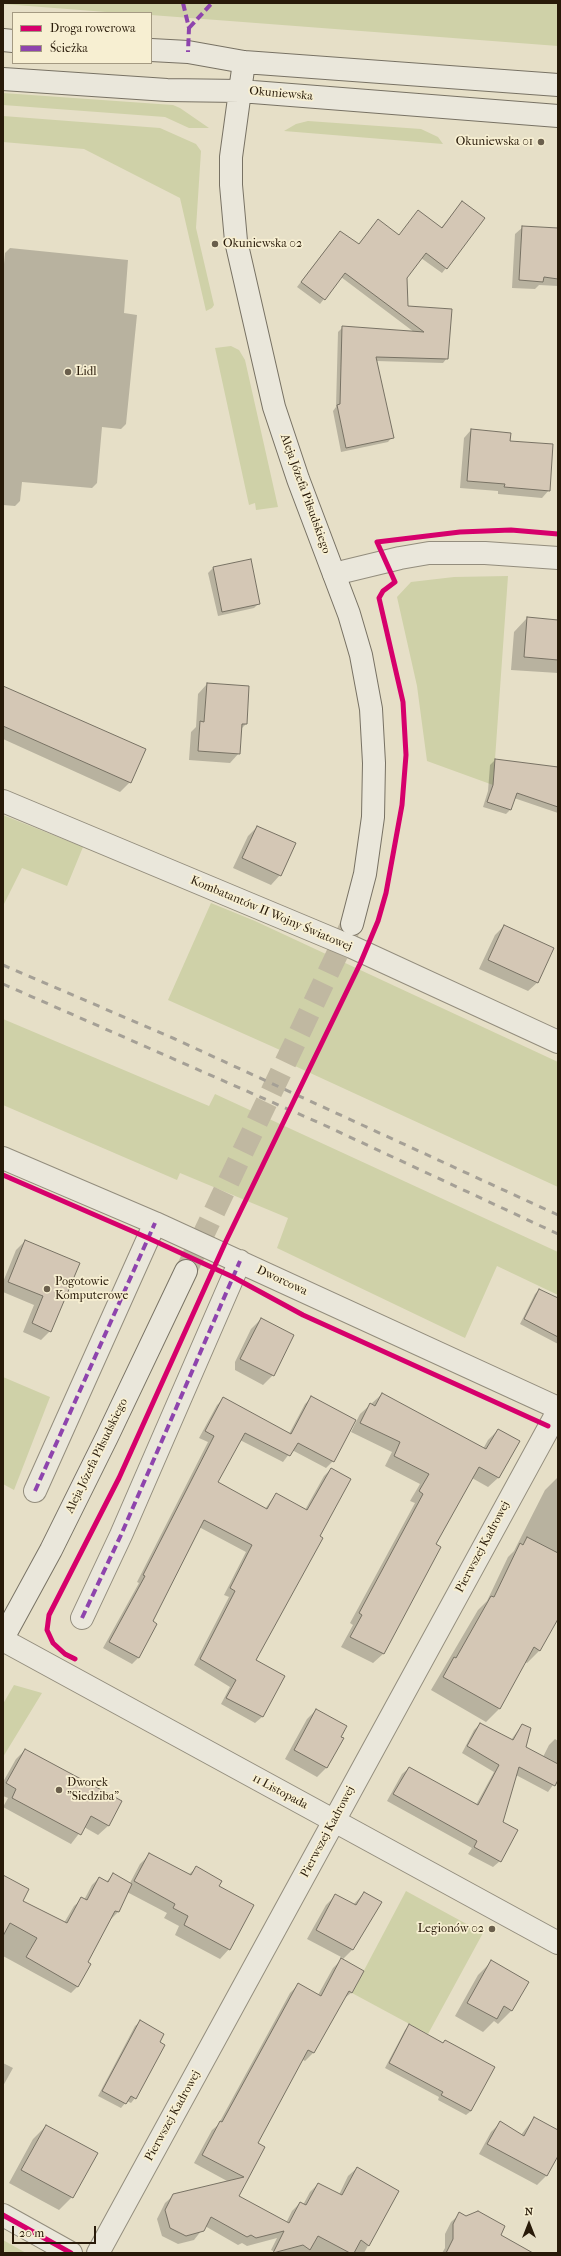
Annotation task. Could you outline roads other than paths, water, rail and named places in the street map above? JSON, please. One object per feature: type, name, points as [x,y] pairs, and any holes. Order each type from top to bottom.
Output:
[{"type":"street","points":[[152,50],[188,52],[244,62],[558,85]]},
{"type":"street","name":"Aleja Józefa Piłsudskiego","points":[[244,62],[231,157],[231,185],[236,241],[274,407],[361,654],[371,710],[374,763],[373,817],[365,874],[352,924]]},
{"type":"street","name":"Okuniewska","points":[[3,79],[167,90],[240,91],[558,116]]},
{"type":"street","points":[[334,574],[400,558],[429,553],[485,553],[558,558]]},
{"type":"street","name":"Kombatantów II Wojny Światowej","points":[[3,801],[352,947],[558,1042]]},
{"type":"street","name":"Dworcowa","points":[[3,1158],[240,1261],[558,1409]]},
{"type":"street","points":[[35,1491],[155,1223]]},
{"type":"street","points":[[82,1618],[121,1535],[240,1261]]},
{"type":"street","name":"Aleja Józefa Piłsudskiego","points":[[3,1639],[107,1437],[186,1271]]},
{"type":"street","name":"Pierwszej Kadrowej","points":[[98,2253],[335,1821],[558,1409]]},
{"type":"street","name":"11 Listopada","points":[[3,1639],[65,1676],[558,1943]]},
{"type":"street","points":[[3,2215],[71,2253]]},
{"type":"tunnel","points":[[186,1271],[351,925]]},
{"type":"railway","points":[[3,965],[175,1039],[558,1215]]},
{"type":"railway","points":[[3,984],[324,1125],[558,1234]]},
{"type":"place","name":"Okuniewska 01","points":[[541,142]]},
{"type":"place","name":"Okuniewska 02","points":[[215,244]]},
{"type":"place","name":"Lidl","points":[[68,372]]},
{"type":"place","name":"Pogotowie Komputerowe","points":[[47,1289]]},
{"type":"place","name":"Dworek \"Siedziba\"","points":[[59,1790]]},
{"type":"place","name":"Legionów 02","points":[[492,1929]]}]
